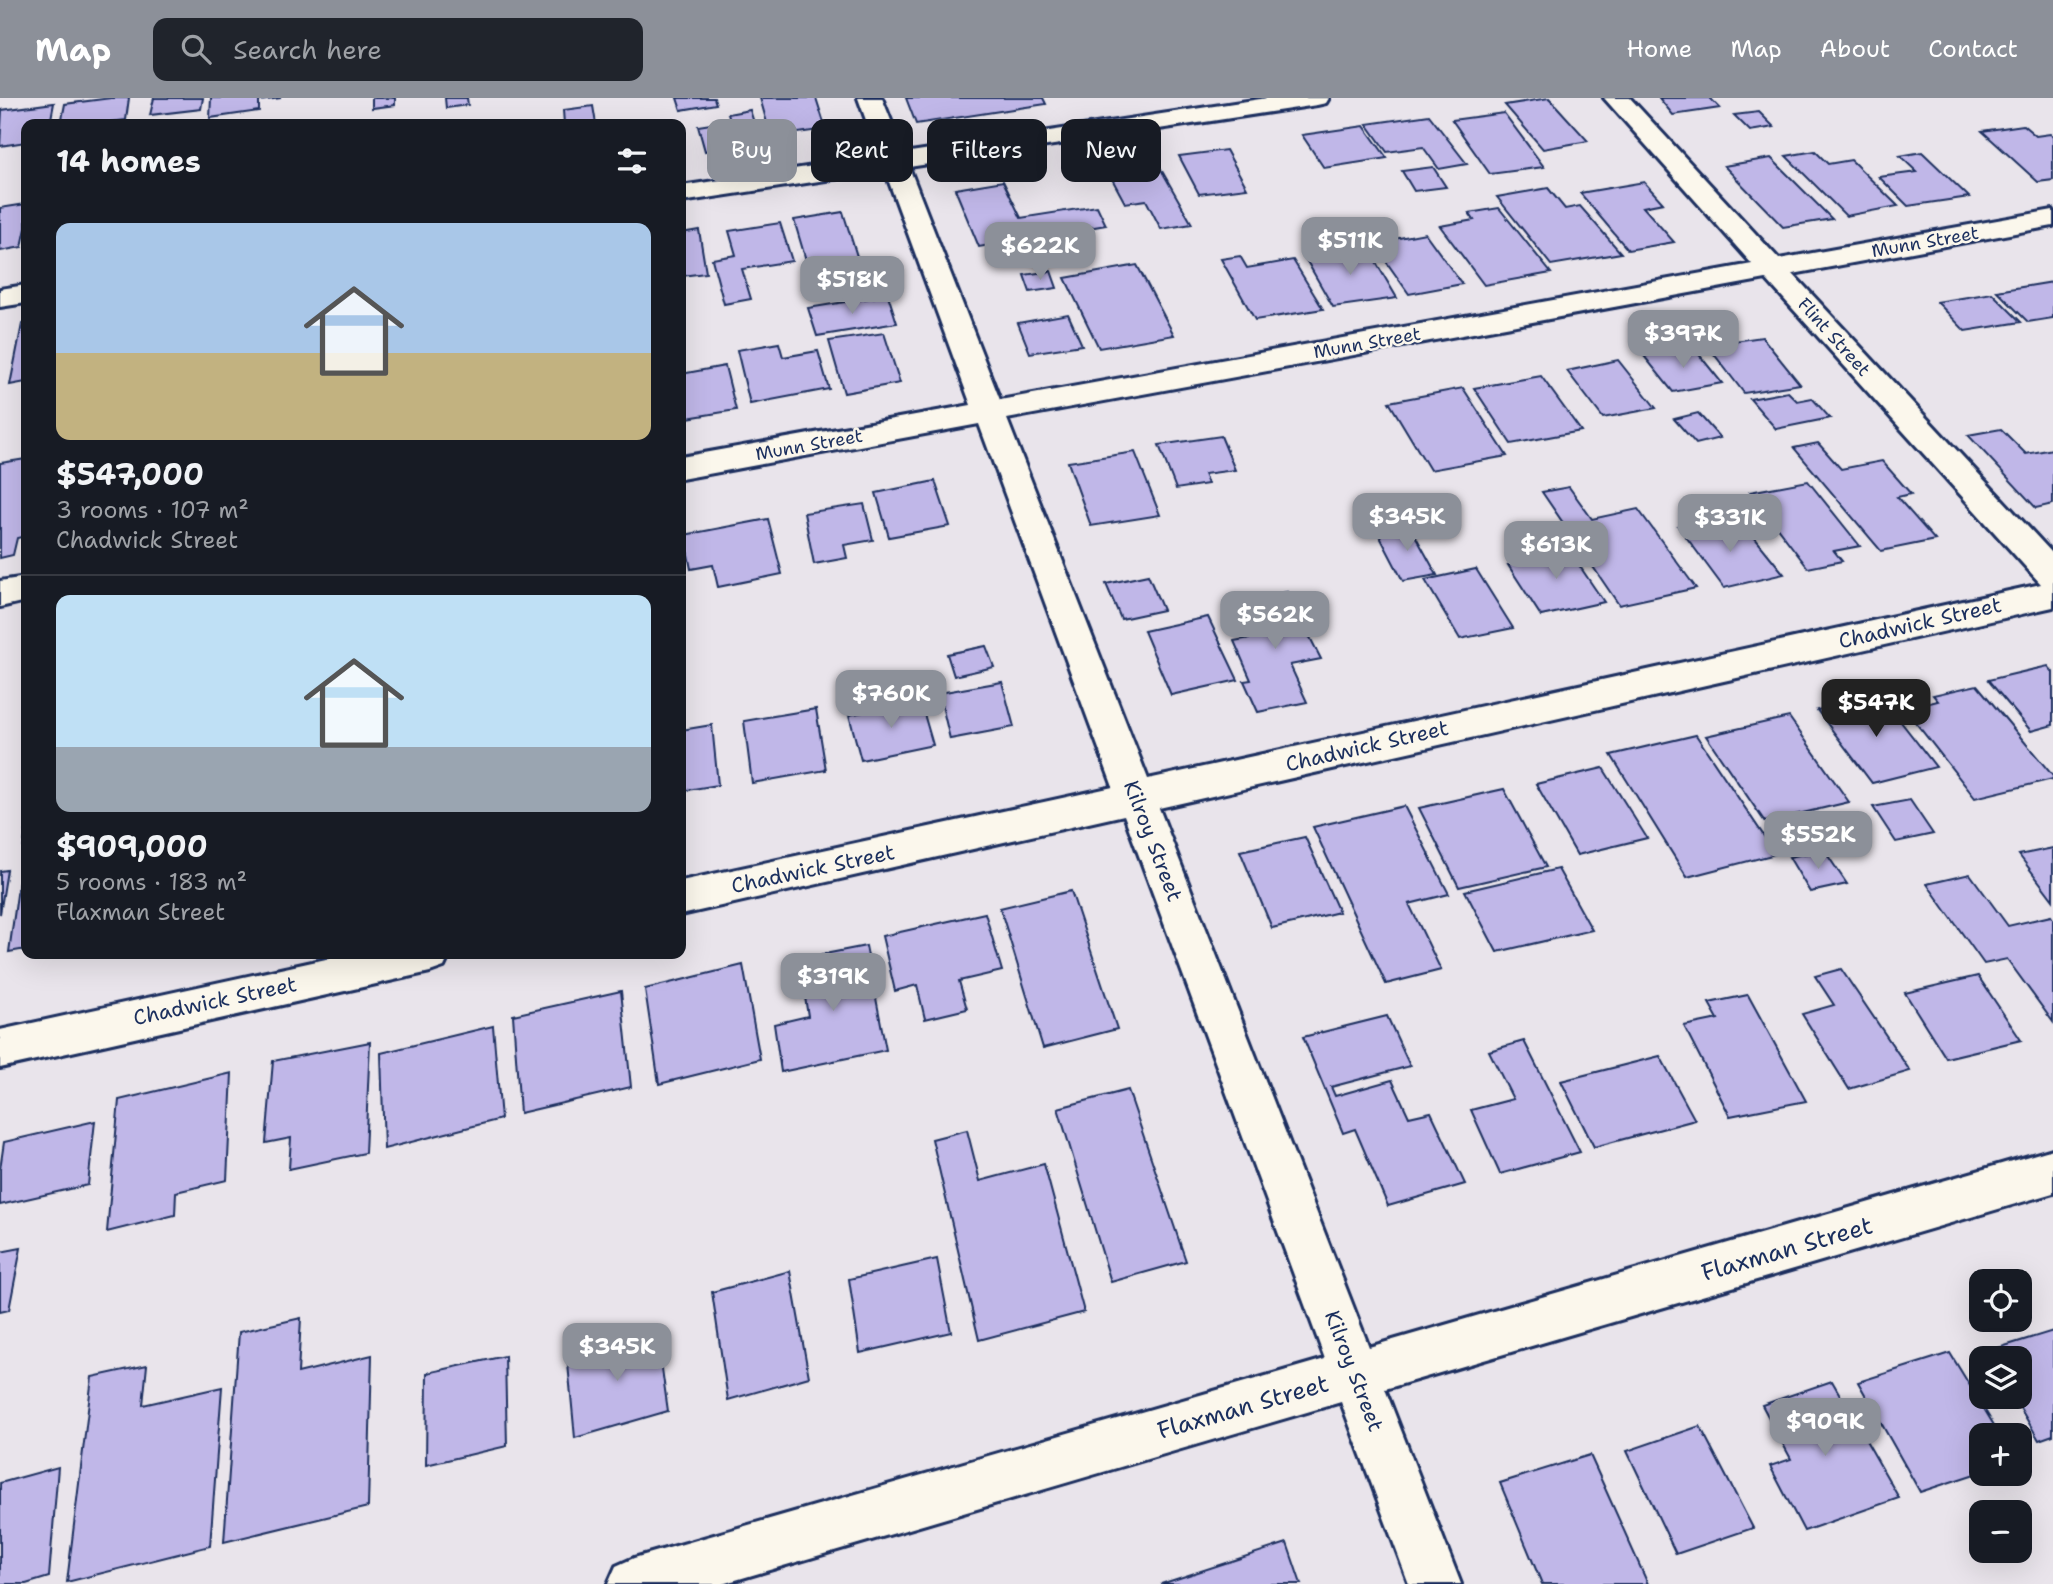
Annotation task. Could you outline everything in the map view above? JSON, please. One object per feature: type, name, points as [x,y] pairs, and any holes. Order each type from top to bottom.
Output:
[{"type":"street","name":"Kilroy Street","points":[[870,98],[878,119]]},
{"type":"street","points":[[913,159],[1317,98]]},
{"type":"street","name":"Flint Street","points":[[1616,98],[2053,576]]},
{"type":"street","points":[[686,193],[811,174]]},
{"type":"street","name":"Kilroy Street","points":[[902,182],[1435,1584]]},
{"type":"street","name":"Munn Street","points":[[686,467],[2053,218]]},
{"type":"street","points":[[0,298],[21,295]]},
{"type":"street","points":[[0,594],[21,590]]},
{"type":"street","name":"Chadwick Street","points":[[686,897],[2053,594]]},
{"type":"street","name":"Chadwick Street","points":[[0,1049],[407,959]]},
{"type":"street","name":"Flaxman Street","points":[[634,1584],[2053,1171]]},
{"type":"building","points":[[129,98],[126,119],[62,119],[65,104]]},
{"type":"building","points":[[154,98],[203,98],[201,109],[150,115]]},
{"type":"building","points":[[211,98],[281,98],[259,101],[259,111],[210,118]]},
{"type":"building","points":[[372,98],[395,98],[395,105],[372,108]]},
{"type":"building","points":[[445,98],[467,98],[468,105],[446,108]]},
{"type":"building","points":[[677,98],[714,98],[716,104],[681,110]]},
{"type":"building","points":[[760,98],[816,98],[823,119],[811,119],[811,131],[797,133],[797,119],[766,119]]},
{"type":"building","points":[[906,98],[1043,98],[1046,104],[948,119],[927,119],[927,122],[916,124]]},
{"type":"building","points":[[1549,98],[1588,141],[1543,149],[1505,105]]},
{"type":"building","points":[[1659,98],[1710,98],[1720,108],[1673,115]]},
{"type":"building","points":[[54,103],[51,119],[21,119],[21,143],[0,146],[2,110]]},
{"type":"building","points":[[593,106],[595,119],[564,119],[563,110]]},
{"type":"building","points":[[750,110],[753,119],[729,119],[728,114]]},
{"type":"building","points":[[1759,112],[1774,127],[1750,131],[1734,115]]},
{"type":"building","points":[[1504,113],[1544,167],[1490,174],[1452,120]]},
{"type":"building","points":[[1429,115],[1467,164],[1439,169],[1423,147],[1387,152],[1367,124]]},
{"type":"building","points":[[707,125],[707,151],[705,151],[698,126]]},
{"type":"building","points":[[2023,125],[2036,136],[2053,136],[2053,180],[2038,182],[1982,131]]},
{"type":"building","points":[[1364,126],[1387,158],[1324,168],[1302,135]]},
{"type":"building","points":[[1226,150],[1247,188],[1199,194],[1179,156]]},
{"type":"building","points":[[1815,151],[1828,164],[1851,160],[1898,206],[1846,216],[1786,156]]},
{"type":"building","points":[[1922,152],[1969,197],[1908,206],[1879,177],[1917,172],[1900,156]]},
{"type":"building","points":[[1771,158],[1832,219],[1783,227],[1724,166]]},
{"type":"building","points":[[1433,167],[1446,187],[1414,191],[1402,171]]},
{"type":"building","points":[[1161,169],[1192,224],[1161,229],[1146,200],[1125,203],[1114,182],[1161,182]]},
{"type":"building","points":[[1003,182],[1021,218],[1097,206],[1106,225],[979,247],[955,189]]},
{"type":"building","points":[[1644,182],[1663,203],[1643,207],[1674,242],[1628,250],[1580,193]]},
{"type":"building","points":[[1548,188],[1565,209],[1580,206],[1621,253],[1551,265],[1497,197]]},
{"type":"building","points":[[21,205],[21,247],[0,251],[0,208]]},
{"type":"building","points":[[1499,208],[1551,273],[1484,285],[1440,226],[1474,220],[1469,213]]},
{"type":"building","points":[[843,212],[861,269],[811,277],[794,220]]},
{"type":"building","points":[[780,223],[792,261],[742,269],[751,299],[724,304],[712,259],[736,255],[729,231]]},
{"type":"building","points":[[699,230],[706,273],[686,275],[686,232]]},
{"type":"building","points":[[1425,233],[1462,284],[1409,294],[1373,243]]},
{"type":"building","points":[[1367,247],[1397,298],[1333,307],[1304,256]]},
{"type":"building","points":[[1240,256],[1247,268],[1293,260],[1323,309],[1255,320],[1221,259]]},
{"type":"building","points":[[1137,265],[1174,335],[1099,348],[1065,278]]},
{"type":"building","points":[[1051,271],[1057,288],[1030,292],[1024,275]]},
{"type":"building","points":[[2053,282],[2053,318],[2028,322],[1997,291]]},
{"type":"building","points":[[1992,293],[2021,322],[1965,331],[1937,302]]},
{"type":"building","points":[[888,295],[897,323],[817,336],[808,308]]},
{"type":"building","points":[[1068,314],[1082,345],[1030,353],[1018,323]]},
{"type":"building","points":[[21,329],[21,383],[10,385]]},
{"type":"building","points":[[884,333],[900,383],[844,393],[829,341]]},
{"type":"building","points":[[1762,337],[1800,384],[1744,393],[1707,345]]},
{"type":"building","points":[[779,343],[783,357],[818,351],[829,389],[750,404],[737,350]]},
{"type":"building","points":[[1693,347],[1722,383],[1673,392],[1644,356]]},
{"type":"building","points":[[1618,360],[1656,408],[1603,418],[1567,371]]},
{"type":"building","points":[[725,366],[736,410],[686,418],[686,373]]},
{"type":"building","points":[[1541,376],[1581,431],[1511,444],[1474,388]]},
{"type":"building","points":[[1463,388],[1507,456],[1430,470],[1389,402]]},
{"type":"building","points":[[1788,392],[1797,401],[1812,398],[1830,418],[1776,429],[1750,399]]},
{"type":"building","points":[[1698,413],[1720,438],[1696,444],[1674,419]]},
{"type":"building","points":[[2001,429],[2026,454],[2053,449],[2053,504],[2036,508],[1968,435]]},
{"type":"building","points":[[1221,436],[1235,470],[1204,474],[1208,484],[1176,489],[1159,445]]},
{"type":"building","points":[[1818,443],[1841,469],[1882,461],[1911,494],[1897,497],[1935,540],[1881,551],[1794,448]]},
{"type":"building","points":[[1135,452],[1160,515],[1091,526],[1068,462]]},
{"type":"building","points":[[21,460],[21,537],[17,538],[13,555],[0,558],[0,463]]},
{"type":"building","points":[[935,481],[950,526],[889,537],[876,493]]},
{"type":"building","points":[[1808,481],[1860,546],[1834,551],[1842,561],[1808,568],[1750,492]]},
{"type":"building","points":[[1569,487],[1592,519],[1638,509],[1696,588],[1619,605],[1542,492]]},
{"type":"building","points":[[864,504],[873,540],[844,545],[847,558],[814,564],[804,513]]},
{"type":"building","points":[[768,519],[782,574],[718,587],[713,565],[691,569],[686,535]]},
{"type":"building","points":[[1712,519],[1727,538],[1751,533],[1784,574],[1724,588],[1678,526]]},
{"type":"building","points":[[1410,526],[1437,575],[1403,581],[1377,531]]},
{"type":"building","points":[[1562,540],[1604,602],[1541,616],[1508,565],[1549,556],[1541,544]]},
{"type":"building","points":[[1476,569],[1513,628],[1460,639],[1425,580]]},
{"type":"building","points":[[1148,575],[1163,610],[1121,619],[1106,584]]},
{"type":"building","points":[[1287,592],[1321,659],[1290,665],[1307,702],[1258,712],[1244,681],[1251,680],[1234,641],[1255,637],[1238,602]]},
{"type":"building","points":[[1208,617],[1238,680],[1171,695],[1144,631]]},
{"type":"building","points":[[986,646],[994,667],[954,676],[947,654]]},
{"type":"building","points":[[2048,666],[2053,672],[2053,725],[2031,731],[1988,680]]},
{"type":"building","points":[[1002,682],[1014,727],[950,739],[939,693]]},
{"type":"building","points":[[1977,685],[2053,779],[1975,798],[1905,709],[1938,701],[1933,695]]},
{"type":"building","points":[[1880,695],[1936,767],[1872,783],[1817,710]]},
{"type":"building","points":[[920,700],[933,745],[861,760],[849,715]]},
{"type":"building","points":[[816,709],[826,770],[752,783],[744,721]]},
{"type":"building","points":[[1789,717],[1849,802],[1765,822],[1706,736]]},
{"type":"building","points":[[712,725],[718,785],[686,790],[686,729]]},
{"type":"building","points":[[1696,735],[1776,854],[1687,877],[1611,755]]},
{"type":"building","points":[[1603,768],[1647,838],[1577,855],[1536,784]]},
{"type":"building","points":[[1504,789],[1546,867],[1459,887],[1419,808]]},
{"type":"building","points":[[1910,800],[1933,834],[1896,842],[1873,807]]},
{"type":"building","points":[[1404,806],[1449,894],[1409,904],[1441,970],[1386,984],[1313,827]]},
{"type":"building","points":[[1305,837],[1339,912],[1272,928],[1240,851]]},
{"type":"building","points":[[2053,848],[2053,900],[2019,855]]},
{"type":"building","points":[[1824,850],[1847,884],[1810,892],[1789,857]]},
{"type":"building","points":[[21,866],[21,950],[9,952]]},
{"type":"building","points":[[1558,869],[1592,930],[1497,952],[1465,891]]},
{"type":"building","points":[[7,870],[0,914],[0,871]]},
{"type":"building","points":[[1970,874],[2008,926],[2051,916],[2053,919],[2053,1022],[2007,959],[1984,964],[1927,884]]},
{"type":"building","points":[[1071,891],[1117,1029],[1043,1048],[1000,908]]},
{"type":"building","points":[[985,913],[1002,971],[959,981],[967,1009],[925,1019],[917,985],[895,991],[882,936]]},
{"type":"building","points":[[866,946],[886,1050],[781,1072],[774,1024],[808,1016],[799,959]]},
{"type":"building","points":[[743,965],[760,1059],[659,1084],[645,989]]},
{"type":"building","points":[[1841,969],[1910,1071],[1849,1089],[1802,1014],[1834,1005],[1815,976]]},
{"type":"building","points":[[1978,976],[2021,1040],[1946,1058],[1905,993]]},
{"type":"building","points":[[621,991],[631,1087],[520,1113],[513,1015]]},
{"type":"building","points":[[1748,995],[1806,1101],[1730,1116],[1684,1026],[1718,1019],[1709,1003]]},
{"type":"building","points":[[1387,1016],[1410,1066],[1331,1087],[1335,1096],[1392,1080],[1409,1117],[1431,1112],[1465,1184],[1388,1206],[1355,1129],[1343,1133],[1303,1037]]},
{"type":"building","points":[[493,1026],[501,1119],[384,1149],[381,1053]]},
{"type":"building","points":[[1524,1041],[1580,1152],[1500,1174],[1471,1110],[1513,1099],[1489,1051]]},
{"type":"building","points":[[370,1042],[365,1153],[289,1169],[291,1138],[266,1143],[273,1061]]},
{"type":"building","points":[[1660,1056],[1695,1120],[1594,1147],[1561,1081]]},
{"type":"building","points":[[232,1073],[227,1180],[176,1192],[175,1215],[107,1232],[119,1100]]},
{"type":"building","points":[[1128,1090],[1186,1261],[1111,1282],[1058,1108]]},
{"type":"building","points":[[95,1121],[88,1185],[0,1205],[0,1169],[4,1142]]},
{"type":"building","points":[[967,1130],[980,1181],[1044,1164],[1084,1312],[979,1340],[932,1139]]},
{"type":"building","points":[[21,1248],[9,1310],[0,1312],[0,1252]]},
{"type":"building","points":[[937,1259],[951,1332],[860,1353],[849,1279]]},
{"type":"building","points":[[790,1271],[809,1377],[728,1400],[712,1292]]},
{"type":"building","points":[[301,1318],[298,1373],[372,1355],[368,1507],[224,1542],[239,1332]]},
{"type":"building","points":[[656,1327],[668,1411],[575,1438],[567,1353]]},
{"type":"building","points":[[2053,1331],[2053,1435],[2039,1440],[2032,1423],[2029,1423],[2021,1409],[2032,1409],[2032,1346],[2004,1346]]},
{"type":"building","points":[[1950,1353],[1969,1384],[1969,1409],[1984,1409],[1993,1423],[1969,1423],[1969,1476],[1920,1492],[1858,1382]]},
{"type":"building","points":[[505,1356],[507,1446],[426,1465],[427,1373]]},
{"type":"building","points":[[147,1365],[143,1405],[222,1387],[210,1546],[67,1582],[92,1377]]},
{"type":"building","points":[[1832,1381],[1899,1498],[1804,1531],[1770,1466],[1791,1459],[1762,1405]]},
{"type":"building","points":[[1700,1426],[1753,1528],[1676,1554],[1627,1451]]},
{"type":"building","points":[[1590,1455],[1648,1584],[1542,1584],[1500,1483]]},
{"type":"building","points":[[58,1467],[49,1577],[26,1584],[0,1584],[0,1483]]},
{"type":"building","points":[[1287,1543],[1301,1584],[1161,1584]]}]
